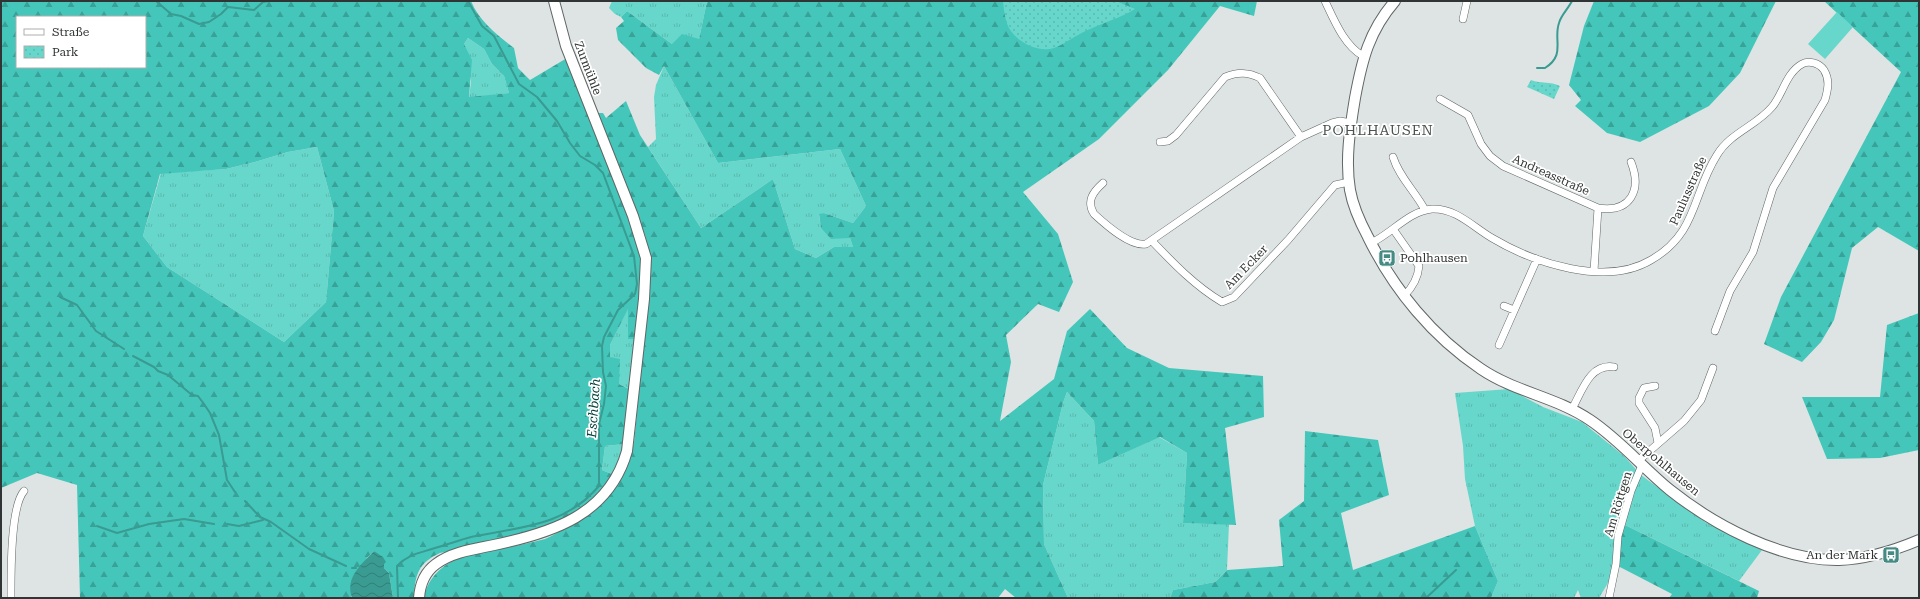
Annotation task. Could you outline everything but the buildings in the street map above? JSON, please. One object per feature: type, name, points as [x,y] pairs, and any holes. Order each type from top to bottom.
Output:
[{"type":"street","name":"Zurmühle","points":[[419,598],[425,576],[439,562],[464,552],[542,534],[565,524],[584,513],[601,499],[613,484],[623,464],[629,445],[647,261],[643,244],[633,216],[566,46],[554,1]]},
{"type":"street","points":[[1325,1],[1339,28],[1355,51],[1363,56]]},
{"type":"street","name":"Oberpohlhausen","points":[[1395,1],[1374,30],[1363,56],[1351,123],[1349,182],[1353,203],[1371,243],[1382,263],[1404,296],[1436,333],[1482,370],[1502,381],[1572,409],[1597,425],[1670,490],[1707,516],[1753,539],[1781,550],[1816,558],[1838,560],[1875,556],[1919,540]]},
{"type":"street","points":[[1463,19],[1467,1]]},
{"type":"street","name":"Paulusstraße","points":[[1425,210],[1448,210],[1493,239],[1551,264],[1594,271],[1613,272],[1629,270],[1643,265],[1665,251],[1678,238],[1687,225],[1711,166],[1723,146],[1733,136],[1772,107],[1796,68],[1805,62],[1816,64],[1823,69],[1828,77],[1828,87],[1825,100],[1773,188],[1752,252],[1730,291],[1715,331]]},
{"type":"street","points":[[1160,142],[1168,141],[1176,135],[1225,77],[1234,73],[1242,73],[1260,78],[1301,137]]},
{"type":"street","name":"Andreasstraße","points":[[1440,99],[1468,115],[1481,144],[1490,156],[1502,166],[1598,208],[1594,271]]},
{"type":"street","points":[[1103,183],[1092,195],[1090,208],[1094,214],[1129,240],[1140,245],[1152,241],[1301,137],[1332,123],[1340,121],[1351,123]]},
{"type":"street","points":[[1371,243],[1382,238],[1393,229],[1425,210],[1396,169],[1393,157]]},
{"type":"street","points":[[1598,208],[1609,210],[1618,208],[1627,203],[1632,197],[1636,182],[1631,162]]},
{"type":"street","name":"Am Ecker","points":[[1152,241],[1179,268],[1201,287],[1222,302],[1227,301],[1234,297],[1288,240],[1335,184],[1349,182]]},
{"type":"street","points":[[1393,229],[1419,266],[1418,273],[1412,287],[1404,296]]},
{"type":"street","points":[[1498,345],[1537,259]]},
{"type":"street","points":[[1504,306],[1514,310]]},
{"type":"street","points":[[1572,409],[1592,373],[1600,367],[1614,367]]},
{"type":"street","points":[[1640,463],[1658,443],[1684,421],[1701,400],[1713,368]]},
{"type":"street","name":"Oberpohlhausen","points":[[1655,386],[1644,388],[1639,398],[1639,403],[1655,428],[1658,443]]},
{"type":"street","name":"Am Röttgen","points":[[1609,598],[1616,564],[1618,536],[1640,463]]},
{"type":"street","points":[[11,598],[12,541],[19,500],[24,491]]},
{"type":"green space","points":[[1,1],[471,1],[474,8],[484,21],[495,33],[514,48],[518,68],[530,80],[567,58],[591,124],[625,207],[643,260],[636,339],[628,339],[628,309],[610,345],[610,357],[620,359],[619,384],[631,390],[624,444],[605,446],[602,470],[614,475],[598,494],[580,510],[559,522],[536,531],[512,538],[440,553],[427,561],[419,571],[415,583],[414,598],[393,598],[389,573],[384,568],[384,564],[374,551],[367,558],[351,596],[352,598],[80,598],[77,485],[37,473],[1,488]],"holes":[[[468,38],[484,49],[492,64],[504,76],[509,93],[469,97],[472,60],[464,44]],[[317,147],[334,211],[326,302],[284,342],[167,267],[143,236],[160,174],[226,169],[288,152]]]},
{"type":"green space","points":[[612,1],[707,1],[699,39],[672,44],[627,11],[621,17],[615,14],[609,8]]},
{"type":"green space","points":[[707,1],[1257,1],[1254,16],[1220,6],[1168,70],[1099,139],[1023,192],[1058,234],[1073,282],[1059,312],[1038,304],[1006,335],[1011,362],[1000,421],[1054,379],[1067,331],[1090,309],[1127,348],[1169,368],[1263,376],[1264,417],[1225,428],[1236,525],[1183,523],[1187,453],[1160,437],[1098,465],[1094,421],[1067,392],[1043,485],[1044,544],[1068,598],[1016,598],[1005,589],[998,598],[424,598],[432,578],[442,568],[454,560],[461,557],[545,539],[580,521],[602,503],[611,493],[625,470],[630,457],[634,443],[648,301],[649,251],[645,235],[596,113],[603,113],[606,118],[626,101],[640,135],[701,228],[773,179],[795,249],[816,258],[834,247],[853,247],[850,238],[831,239],[821,228],[819,214],[824,213],[853,223],[866,206],[840,149],[718,163],[664,66],[659,75],[646,68],[618,40],[616,28],[624,21],[621,17],[627,11],[672,44],[682,34],[699,39]]},
{"type":"green space","points":[[1003,1],[1116,1],[1135,9],[1085,31],[1054,48],[1041,49],[1035,48],[1023,42],[1017,38],[1009,28]]},
{"type":"green space","points":[[1594,1],[1776,1],[1740,73],[1709,106],[1640,142],[1607,133],[1575,106],[1581,100],[1569,85],[1584,26]]},
{"type":"green space","points":[[1824,1],[1919,1],[1919,251],[1878,227],[1852,248],[1834,320],[1821,342],[1802,362],[1764,344],[1781,297],[1901,72]]},
{"type":"green space","points":[[1837,12],[1853,27],[1825,59],[1808,44]]},
{"type":"green space","points":[[468,38],[484,49],[492,64],[504,76],[509,93],[469,98],[471,81],[464,44]]},
{"type":"green space","points":[[664,66],[718,163],[840,149],[866,206],[853,223],[824,213],[819,215],[821,228],[850,238],[853,247],[834,247],[816,258],[795,249],[773,179],[701,228],[648,147],[656,139],[654,97],[656,85]]},
{"type":"green space","points":[[1531,80],[1560,86],[1554,99],[1527,87]]},
{"type":"green space","points":[[317,147],[334,211],[326,302],[284,342],[167,267],[143,236],[161,173],[226,169],[288,152]]},
{"type":"green space","points":[[628,308],[628,339],[636,339],[631,390],[619,384],[609,357],[610,345]]},
{"type":"green space","points":[[1919,313],[1919,450],[1880,458],[1827,459],[1802,397],[1880,397],[1887,325]]},
{"type":"green space","points":[[1509,389],[1543,407],[1582,422],[1624,456],[1641,475],[1705,522],[1762,550],[1739,581],[1625,525],[1618,566],[1599,598],[1581,598],[1578,590],[1574,598],[1491,598],[1498,581],[1475,526],[1465,479],[1463,446],[1455,393]]},
{"type":"green space","points":[[1067,392],[1094,421],[1098,465],[1159,437],[1187,453],[1183,523],[1229,524],[1227,570],[1215,582],[1173,590],[1170,598],[1068,598],[1044,544],[1043,485]]},
{"type":"green space","points":[[1305,431],[1378,440],[1389,495],[1341,513],[1353,570],[1475,526],[1498,581],[1491,598],[1170,598],[1173,590],[1215,582],[1227,570],[1283,566],[1279,520],[1304,501]]},
{"type":"green space","points":[[624,444],[614,475],[602,470],[605,446]]},
{"type":"green space","points":[[1625,525],[1759,591],[1757,598],[1669,598],[1672,594],[1618,566],[1620,538]]},
{"type":"water","points":[[374,551],[383,557],[386,562],[384,564],[384,568],[389,573],[393,598],[352,598],[350,591],[352,578],[359,566]]},
{"type":"waterway","points":[[156,1],[171,14],[181,16],[199,24],[209,22],[228,7],[254,10],[263,2],[269,1]]},
{"type":"waterway","name":"Eschbach","points":[[398,598],[397,566],[410,556],[471,537],[523,527],[556,518],[585,500],[599,486],[599,424],[604,404],[606,386],[603,372],[602,346],[604,337],[618,310],[635,294],[637,284],[634,256],[603,173],[595,165],[580,156],[570,143],[557,121],[537,97],[519,84],[494,36],[482,26],[468,1]]},
{"type":"waterway","points":[[1537,68],[1545,68],[1555,58],[1558,47],[1557,35],[1559,23],[1561,17],[1572,1]]},
{"type":"waterway","points":[[60,297],[77,305],[96,331],[124,349]]},
{"type":"waterway","points":[[133,356],[154,367],[158,371],[168,375],[192,395],[198,396],[210,413],[219,435],[227,480],[235,492]]},
{"type":"waterway","points":[[245,501],[260,517],[271,522],[309,549],[346,566]]},
{"type":"waterway","points":[[97,526],[117,533],[149,524],[184,519],[214,524]]},
{"type":"waterway","points":[[227,524],[239,526],[263,520]]},
{"type":"waterway","points":[[1426,598],[1456,570]]},
{"type":"place","name":"Pohlhausen","points":[[1387,258]]},
{"type":"place","name":"An der Mark","points":[[1891,555]]},
{"type":"district","name":"POHLHAUSEN","points":[[1378,130]]}]
